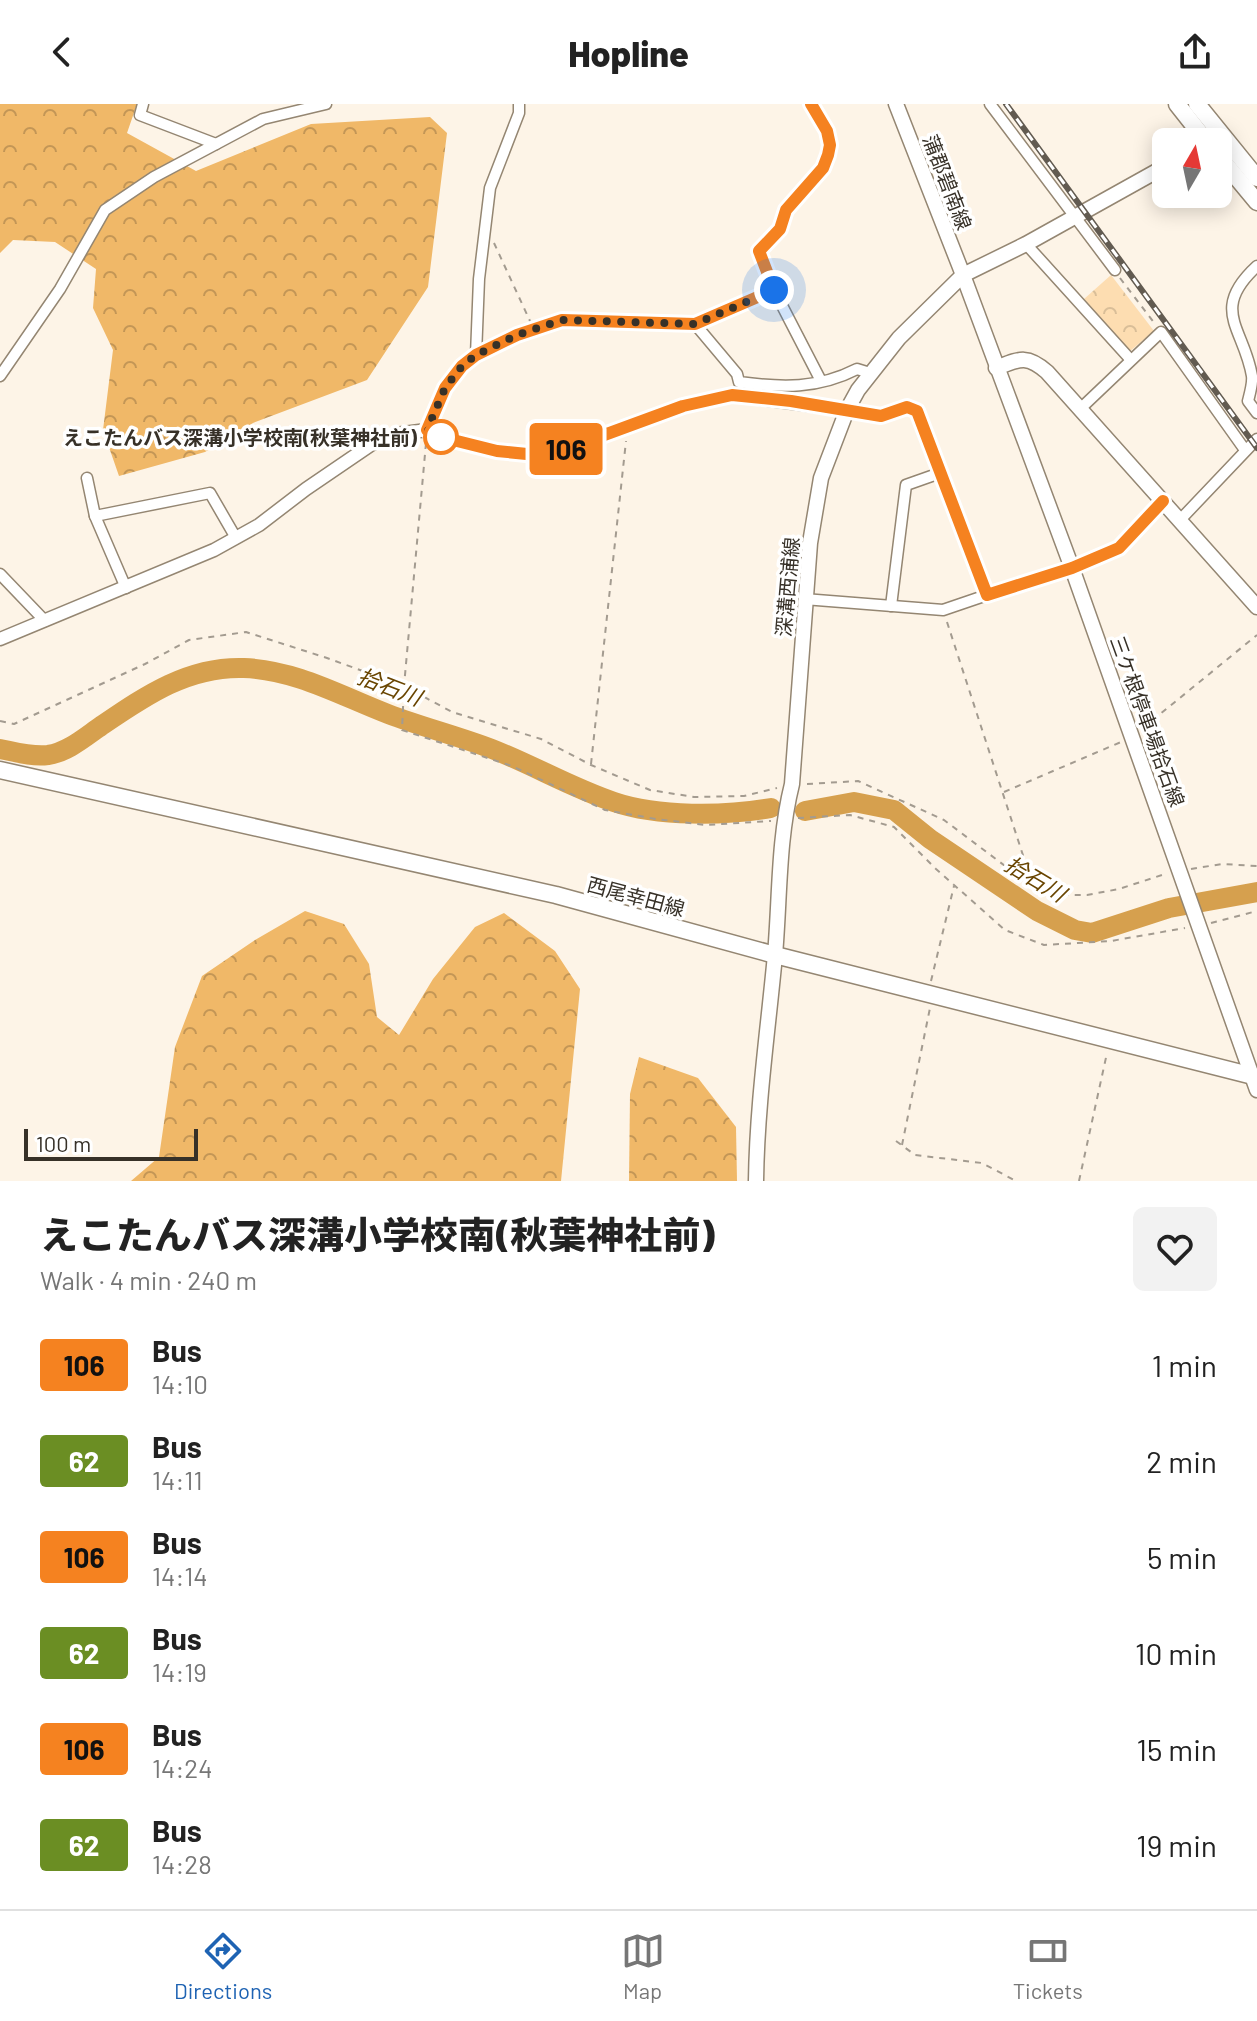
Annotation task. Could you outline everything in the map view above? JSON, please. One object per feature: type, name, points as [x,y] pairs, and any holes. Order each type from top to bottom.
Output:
[{"type":"main road","name":"蒲郡碧南線","points":[[896,104],[963,275]]},
{"type":"main road","points":[[1177,104],[1198,128]]},
{"type":"main road","points":[[1197,104],[1204,128]]},
{"type":"main road","points":[[1232,158],[1257,178]]},
{"type":"main road","points":[[1232,172],[1257,202]]},
{"type":"main road","name":"深溝西浦線","points":[[756,1181],[783,819],[792,784],[810,543],[821,478],[847,410],[870,373],[925,310],[963,275],[1075,218],[1152,174]]},
{"type":"main road","name":"三ケ根停車場拾石線","points":[[963,275],[1182,871],[1255,1081]]},
{"type":"main road","points":[[996,368],[1022,359],[1034,360],[1257,607]]},
{"type":"main road","name":"西尾幸田線","points":[[0,770],[556,895],[1255,1081]]},
{"type":"street","points":[[143,104],[140,115],[216,144]]},
{"type":"street","points":[[0,376],[60,289],[105,210],[154,177],[263,119],[326,104]]},
{"type":"street","points":[[476,355],[479,279],[490,188],[519,113],[519,104]]},
{"type":"street","points":[[990,104],[1115,270]]},
{"type":"street","points":[[1026,244],[1130,359]]},
{"type":"street","points":[[759,251],[774,290],[821,381]]},
{"type":"street","points":[[1257,266],[1235,295],[1231,310],[1253,378],[1248,401],[1257,413]]},
{"type":"street","points":[[427,430],[445,388],[462,366],[476,355],[534,329],[562,320],[695,324],[774,290]]},
{"type":"street","points":[[695,324],[737,374],[739,382],[732,395]]},
{"type":"street","points":[[1079,410],[1161,332],[1245,450]]},
{"type":"street","points":[[739,382],[804,387],[835,380],[857,369],[870,373]]},
{"type":"street","points":[[0,639],[126,588],[236,538],[284,509],[306,489],[372,444],[396,434],[427,430],[441,437],[497,451],[547,456],[683,406],[732,395],[881,416],[907,407],[917,411],[987,595]]},
{"type":"street","points":[[1180,520],[1257,439]]},
{"type":"street","points":[[891,606],[906,485],[940,473]]},
{"type":"street","points":[[87,478],[95,516],[126,588]]},
{"type":"street","points":[[95,516],[210,493],[236,538]]},
{"type":"street","points":[[804,599],[943,610],[1072,568],[1119,548],[1163,501]]},
{"type":"street","points":[[0,574],[45,621]]},
{"type":"lane","points":[[759,251],[780,229],[786,210],[823,168],[828,155],[830,145],[827,131],[811,104]]},
{"type":"path","points":[[485,225],[534,329]]},
{"type":"path","points":[[1115,270],[1161,332]]},
{"type":"path","points":[[591,765],[628,425]]},
{"type":"path","points":[[427,430],[402,730],[512,766],[605,810],[706,825],[850,815],[894,827],[1005,930],[1044,945],[1111,941],[1197,920],[1257,911]]},
{"type":"path","points":[[943,610],[1033,887]]},
{"type":"path","points":[[0,721],[14,724],[145,664],[189,640],[246,632],[404,686],[452,712],[541,739],[650,790],[694,797],[744,796],[792,784],[858,781],[944,820],[1033,887],[1056,895],[1087,895],[1119,889],[1159,874],[1222,864],[1257,866]]},
{"type":"path","points":[[1004,792],[1131,738],[1257,635]]},
{"type":"path","points":[[902,1145],[954,885]]},
{"type":"path","points":[[1079,1181],[1110,1040]]},
{"type":"path","points":[[896,1141],[915,1155],[982,1163],[1016,1181]]},
{"type":"green space","points":[[0,104],[137,104],[127,133],[196,171],[311,124],[430,117],[447,133],[428,287],[367,380],[253,423],[205,452],[119,476],[103,430],[113,350],[93,308],[96,269],[55,242],[13,240],[0,253]]},
{"type":"green space","points":[[1111,275],[1154,331],[1129,352],[1084,299]]},
{"type":"green space","points":[[305,911],[344,924],[369,964],[377,1017],[399,1035],[433,979],[475,927],[504,913],[555,951],[580,989],[561,1181],[131,1181],[159,1157],[175,1047],[202,976]]},
{"type":"green space","points":[[639,1057],[698,1078],[736,1127],[737,1181],[629,1181],[630,1094]]},
{"type":"waterway","name":"拾石川","points":[[0,749],[36,755],[62,751],[168,685],[204,672],[244,668],[282,674],[318,685],[388,714],[492,749],[583,790],[631,807],[692,814],[771,808]]},
{"type":"waterway","name":"拾石川","points":[[805,811],[854,802],[894,810],[930,839],[1037,911],[1075,930],[1092,933],[1169,908],[1257,892]]},
{"type":"railway","points":[[1006,104],[1257,448]]},
{"type":"bus line","name":"106","points":[[811,104],[827,131],[830,145],[823,168],[786,210],[780,229],[759,251],[774,290],[695,324],[562,320],[517,335],[476,355],[462,366],[445,388],[427,430],[441,437],[497,451],[547,456],[683,406],[732,395],[881,416],[907,407],[917,411],[926,432],[987,595],[1072,568],[1119,548],[1163,501]]},
{"type":"place","name":"えこたんバス深溝小学校南(秋葉神社前)","points":[[441,437]]},
{"type":"route","points":[[441,437],[427,430],[445,388],[462,366],[476,355],[517,335],[562,320],[695,324],[774,290]]}]
